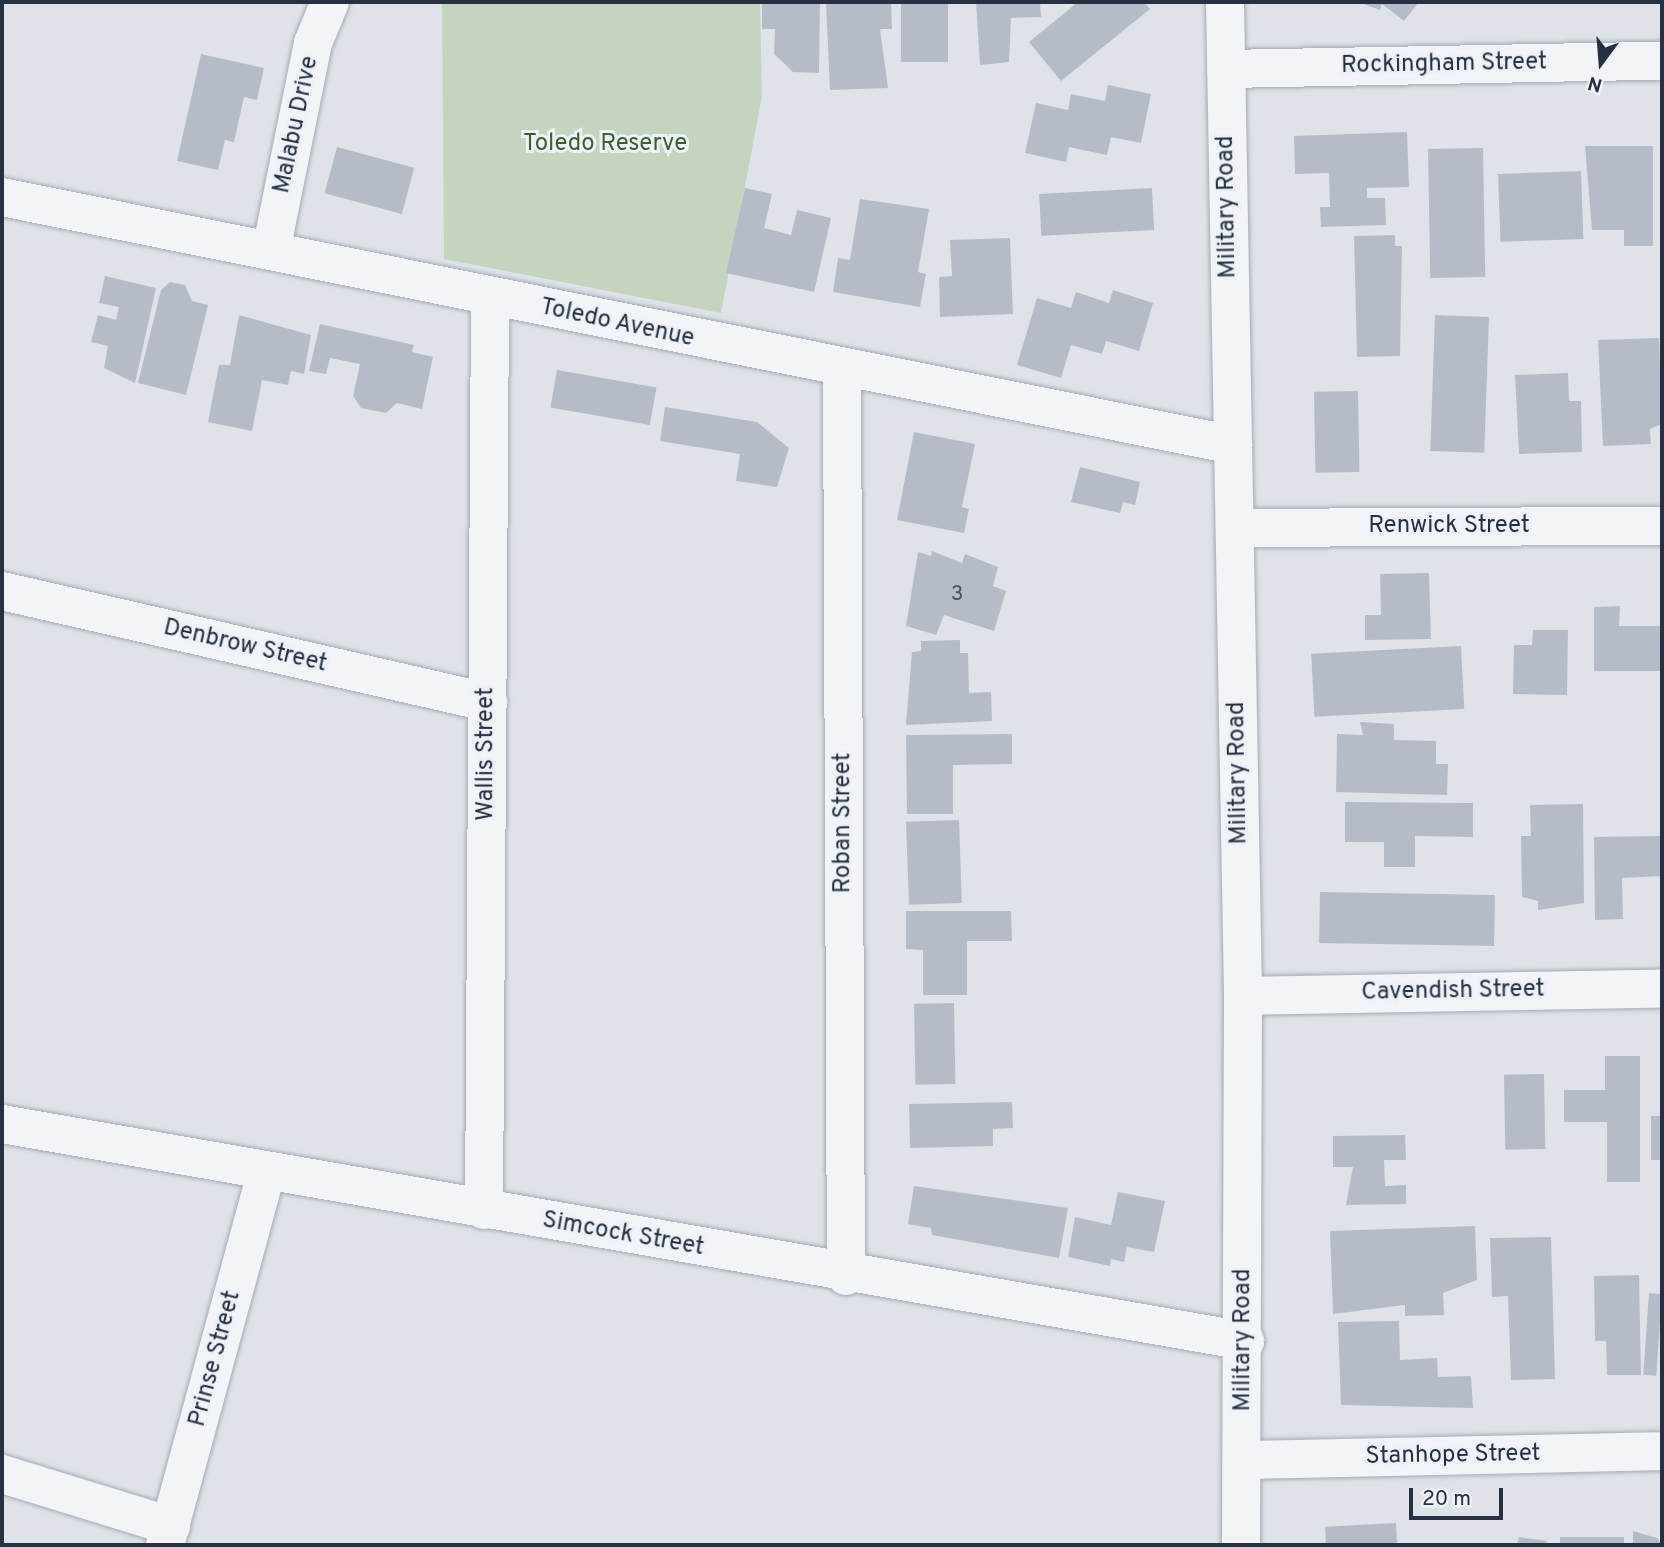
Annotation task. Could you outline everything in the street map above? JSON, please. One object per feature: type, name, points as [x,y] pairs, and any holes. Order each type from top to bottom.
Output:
[{"type":"street","name":"Malabu Drive","points":[[271,251],[313,43],[330,2]]},
{"type":"street","name":"Military Road","points":[[1225,2],[1243,996],[1245,1341],[1241,1545]]},
{"type":"street","name":"Rockingham Street","points":[[1226,68],[1662,61]]},
{"type":"street","name":"Toledo Avenue","points":[[2,197],[842,371],[1233,445]]},
{"type":"street","name":"Wallis Street","points":[[484,1210],[490,297]]},
{"type":"street","name":"Roban Street","points":[[842,371],[846,1276]]},
{"type":"street","name":"Renwick Street","points":[[1235,528],[1662,526]]},
{"type":"street","name":"Denbrow Street","points":[[2,591],[488,702]]},
{"type":"street","name":"Cavendish Street","points":[[1243,996],[1662,989]]},
{"type":"street","name":"Simcock Street","points":[[2,1124],[846,1276],[1245,1341]]},
{"type":"street","name":"Prinse Street","points":[[168,1536],[266,1172]]},
{"type":"street","name":"Stanhope Street","points":[[1244,1460],[1662,1451]]},
{"type":"street","points":[[2,1474],[168,1536]]},
{"type":"green space","name":"Toledo Reserve","points":[[442,2],[760,2],[762,96],[721,313],[444,259]]},
{"type":"building","points":[[762,2],[820,2],[819,73],[793,72],[774,54],[775,29],[762,29]]},
{"type":"building","points":[[826,2],[891,2],[892,29],[880,29],[888,88],[830,90]]},
{"type":"building","points":[[901,2],[948,2],[948,62],[901,62]]},
{"type":"building","points":[[976,2],[1040,2],[1041,17],[1011,18],[1009,62],[980,65]]},
{"type":"building","points":[[1078,2],[1144,2],[1150,9],[1061,81],[1029,42]]},
{"type":"building","points":[[1358,2],[1418,3],[1404,21],[1382,4],[1380,10]]},
{"type":"building","points":[[201,54],[264,68],[257,100],[244,97],[234,142],[225,140],[218,170],[177,161]]},
{"type":"building","points":[[1108,85],[1151,94],[1141,143],[1111,137],[1107,155],[1069,147],[1066,162],[1025,153],[1036,103],[1068,110],[1071,94],[1105,101]]},
{"type":"building","points":[[1407,132],[1409,187],[1367,188],[1367,198],[1385,198],[1386,225],[1321,227],[1320,207],[1330,207],[1329,173],[1295,174],[1294,136]]},
{"type":"building","points":[[1585,146],[1653,146],[1653,246],[1624,246],[1624,230],[1592,230]]},
{"type":"building","points":[[337,147],[414,168],[402,214],[325,193]]},
{"type":"building","points":[[1483,148],[1485,277],[1430,278],[1428,149]]},
{"type":"building","points":[[1581,171],[1583,239],[1500,242],[1498,174]]},
{"type":"building","points":[[745,188],[772,194],[764,228],[791,235],[797,210],[831,218],[814,292],[726,273]]},
{"type":"building","points":[[1152,188],[1154,230],[1041,236],[1039,194]]},
{"type":"building","points":[[860,199],[929,209],[918,272],[926,274],[920,307],[833,292],[838,258],[850,260]]},
{"type":"building","points":[[1395,235],[1395,246],[1402,246],[1400,356],[1357,357],[1354,236]]},
{"type":"building","points":[[1010,238],[1013,314],[940,317],[939,277],[952,276],[950,240]]},
{"type":"building","points":[[105,276],[156,288],[135,383],[104,368],[108,346],[91,342],[98,315],[116,320],[119,307],[99,303]]},
{"type":"building","points":[[170,282],[185,285],[192,301],[208,305],[186,395],[138,383],[161,290]]},
{"type":"building","points":[[1113,290],[1153,303],[1139,351],[1106,341],[1102,354],[1071,345],[1061,378],[1017,365],[1037,298],[1071,308],[1076,292],[1109,303]]},
{"type":"building","points":[[239,315],[311,335],[304,374],[291,371],[288,385],[262,380],[252,431],[208,422],[219,365],[230,365]]},
{"type":"building","points":[[1435,315],[1489,317],[1484,453],[1430,451]]},
{"type":"building","points":[[320,324],[414,345],[412,352],[433,357],[422,409],[397,403],[386,413],[361,408],[353,396],[360,364],[330,358],[326,374],[309,371]]},
{"type":"building","points":[[1659,338],[1662,424],[1650,429],[1651,444],[1603,446],[1598,340]]},
{"type":"building","points":[[557,370],[656,388],[650,425],[550,407]]},
{"type":"building","points":[[1568,373],[1569,401],[1581,401],[1582,452],[1519,454],[1515,375]]},
{"type":"building","points":[[1358,391],[1359,472],[1315,473],[1314,392]]},
{"type":"building","points":[[665,407],[757,422],[789,448],[777,487],[736,481],[740,454],[660,441]]},
{"type":"building","points":[[914,432],[975,444],[962,507],[969,509],[964,533],[897,520]]},
{"type":"building","points":[[1080,467],[1140,482],[1135,505],[1123,502],[1120,513],[1071,502]]},
{"type":"building","points":[[932,551],[962,563],[965,554],[998,567],[993,586],[1006,591],[994,631],[944,615],[936,635],[906,626],[918,552],[931,556]]},
{"type":"building","points":[[1429,573],[1431,639],[1365,640],[1365,615],[1381,615],[1380,574]]},
{"type":"building","points":[[1620,606],[1619,626],[1662,626],[1662,671],[1594,671],[1594,607]]},
{"type":"building","points":[[1533,630],[1568,630],[1567,695],[1513,694],[1514,645],[1532,645]]},
{"type":"building","points":[[960,640],[960,653],[968,653],[969,693],[991,692],[992,721],[906,725],[912,652],[921,651],[921,641]]},
{"type":"building","points":[[1461,646],[1464,709],[1315,717],[1311,654]]},
{"type":"building","points":[[1360,722],[1394,724],[1394,740],[1436,741],[1436,764],[1448,764],[1447,795],[1336,792],[1337,734],[1363,735]]},
{"type":"building","points":[[1012,734],[1012,764],[953,765],[953,814],[907,814],[906,735]]},
{"type":"building","points":[[1345,802],[1473,803],[1473,837],[1415,836],[1415,867],[1384,867],[1384,842],[1345,842]]},
{"type":"building","points":[[1583,804],[1584,903],[1538,910],[1538,901],[1522,897],[1521,836],[1531,836],[1530,805]]},
{"type":"building","points":[[959,820],[962,903],[909,905],[906,822]]},
{"type":"building","points":[[1661,836],[1662,876],[1622,878],[1623,919],[1595,920],[1594,837]]},
{"type":"building","points":[[1320,892],[1495,895],[1494,946],[1319,943]]},
{"type":"building","points":[[906,911],[1011,911],[1012,941],[967,941],[967,995],[923,995],[923,950],[906,949]]},
{"type":"building","points":[[954,1003],[955,1084],[915,1085],[914,1004]]},
{"type":"building","points":[[1605,1056],[1640,1056],[1640,1182],[1607,1182],[1607,1122],[1564,1122],[1564,1090],[1605,1090]]},
{"type":"building","points":[[1544,1074],[1545,1149],[1505,1150],[1504,1075]]},
{"type":"building","points":[[1012,1102],[1013,1128],[993,1129],[993,1146],[910,1148],[909,1104]]},
{"type":"building","points":[[1651,1116],[1662,1116],[1662,1160],[1651,1160]]},
{"type":"building","points":[[1405,1135],[1406,1160],[1384,1160],[1385,1186],[1406,1185],[1406,1204],[1346,1205],[1353,1167],[1333,1167],[1333,1136]]},
{"type":"building","points":[[914,1186],[1068,1208],[1059,1258],[932,1235],[931,1228],[908,1224]]},
{"type":"building","points":[[1118,1192],[1165,1201],[1154,1252],[1127,1247],[1124,1262],[1111,1259],[1110,1266],[1068,1257],[1075,1217],[1111,1225]]},
{"type":"building","points":[[1475,1226],[1477,1280],[1443,1293],[1444,1315],[1405,1316],[1405,1305],[1333,1314],[1330,1231]]},
{"type":"building","points":[[1551,1237],[1555,1379],[1511,1380],[1508,1296],[1492,1297],[1490,1238]]},
{"type":"building","points":[[1639,1275],[1641,1375],[1607,1375],[1606,1341],[1595,1341],[1594,1276]]},
{"type":"building","points":[[1649,1293],[1662,1294],[1656,1376],[1643,1375]]},
{"type":"building","points":[[1399,1321],[1400,1360],[1437,1358],[1438,1377],[1471,1376],[1473,1408],[1341,1405],[1338,1322]]},
{"type":"building","points":[[1396,1523],[1397,1545],[1326,1545],[1325,1527]]},
{"type":"building","points":[[1633,1531],[1657,1538],[1662,1545],[1633,1545]]},
{"type":"building","points":[[1519,1537],[1547,1541],[1546,1545],[1517,1545]]},
{"type":"building","points":[[1560,1537],[1624,1537],[1624,1545],[1560,1545]]}]
